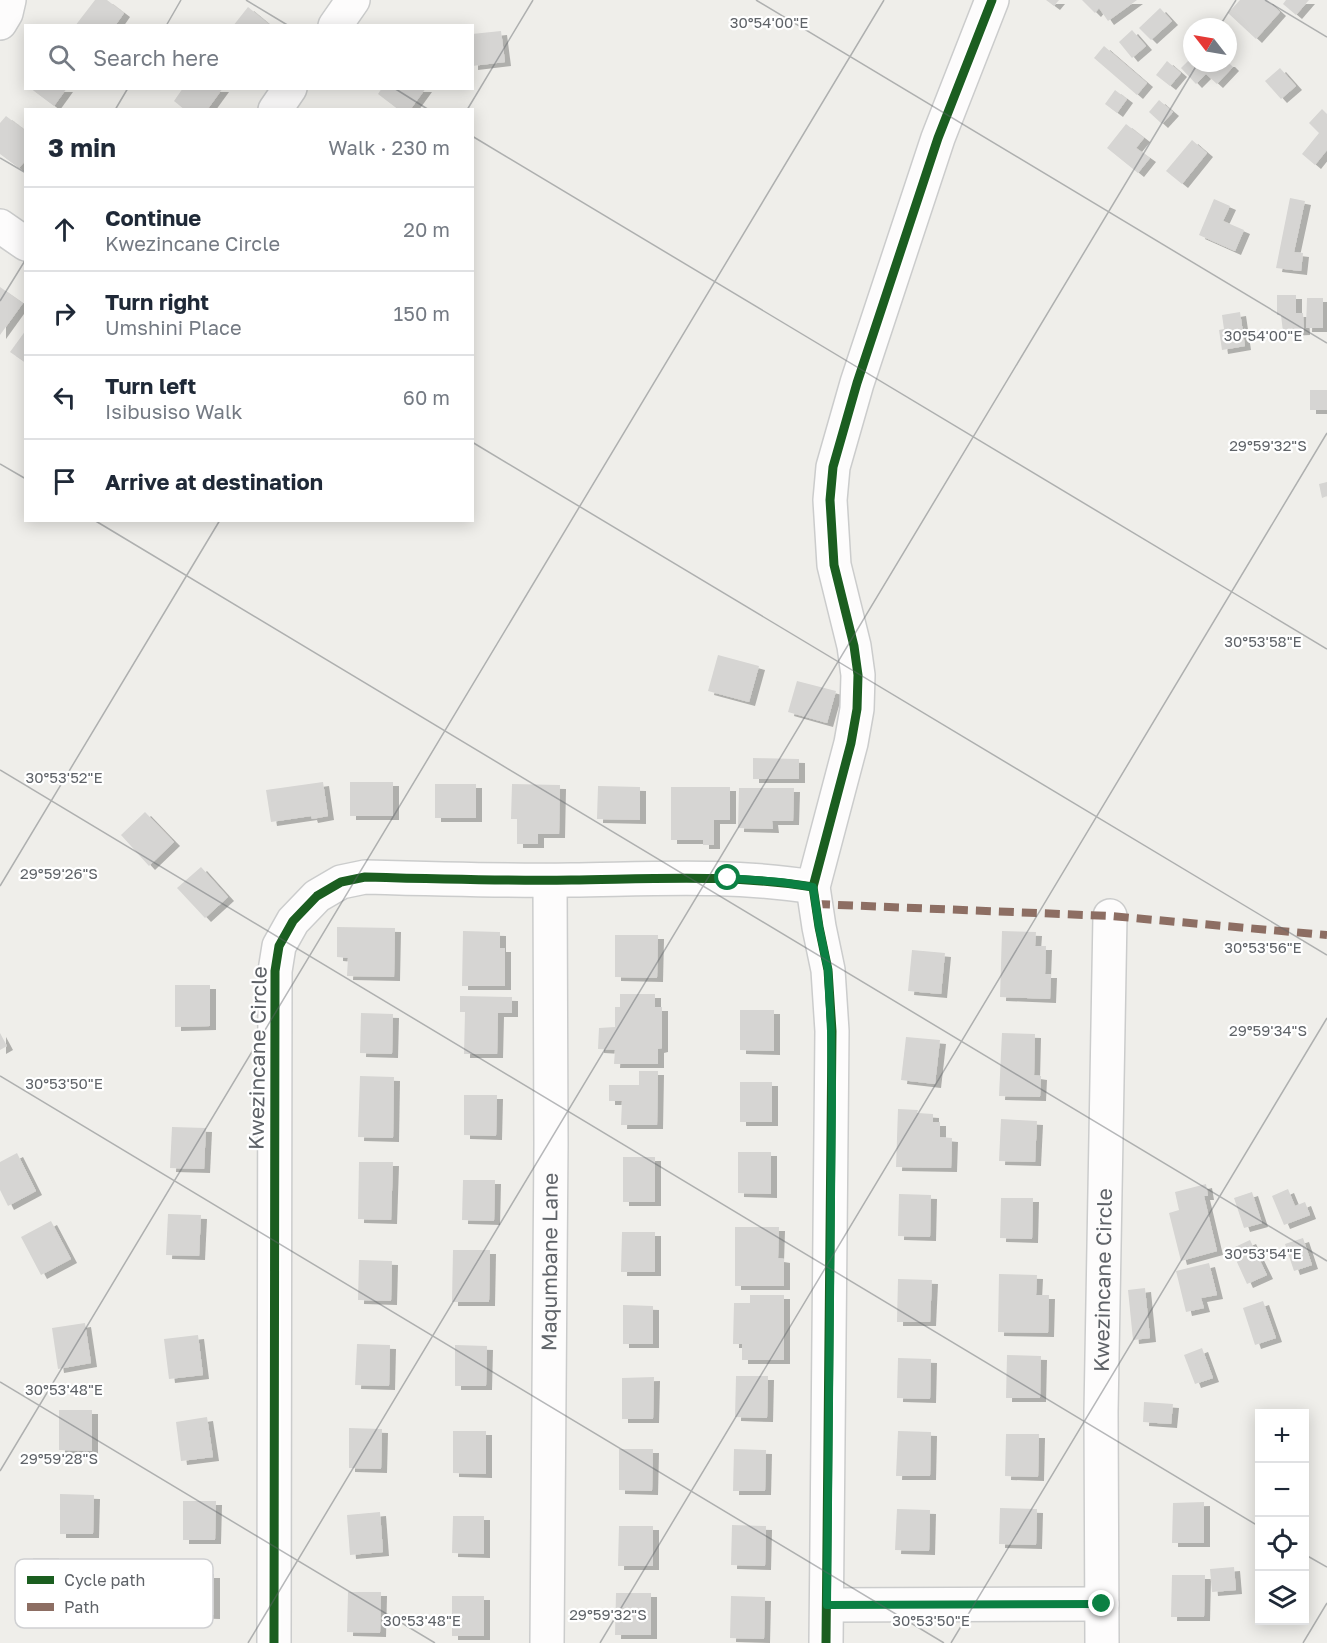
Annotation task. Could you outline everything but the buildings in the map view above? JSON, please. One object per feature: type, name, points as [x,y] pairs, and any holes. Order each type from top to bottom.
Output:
[{"type":"street","points":[[0,23],[6,13],[9,0]]},
{"type":"street","points":[[335,24],[353,0]]},
{"type":"street","points":[[826,1643],[831,1031],[828,970],[814,896],[820,857],[840,786],[857,709],[858,675],[854,646],[834,565],[830,500],[832,467],[938,138],[992,0]]},
{"type":"street","points":[[276,108],[289,90]]},
{"type":"street","points":[[0,226],[24,243]]},
{"type":"street","name":"Kwezincane Circle","points":[[274,1643],[275,971],[279,946],[293,921],[316,896],[341,882],[365,877],[550,881],[728,878],[780,882],[814,896]]},
{"type":"street","name":"Maqumbane Lane","points":[[547,1643],[551,1156],[550,881]]},
{"type":"street","name":"Kwezincane Circle","points":[[1102,1643],[1101,1412],[1110,916]]},
{"type":"street","points":[[827,1605],[1102,1604]]},
{"type":"marked path","points":[[815,904],[1110,916],[1327,935]]},
{"type":"cycle path","points":[[826,1643],[832,1031],[828,970],[813,887],[851,743],[857,709],[858,675],[854,646],[834,565],[830,500],[833,467],[857,383],[938,138],[992,0]]},
{"type":"cycle path","points":[[274,1643],[275,971],[279,946],[293,921],[317,896],[341,882],[365,877],[520,880],[723,879],[813,887]]},
{"type":"route","points":[[728,878],[813,887],[828,970],[832,1096],[827,1605],[1102,1604]]}]
